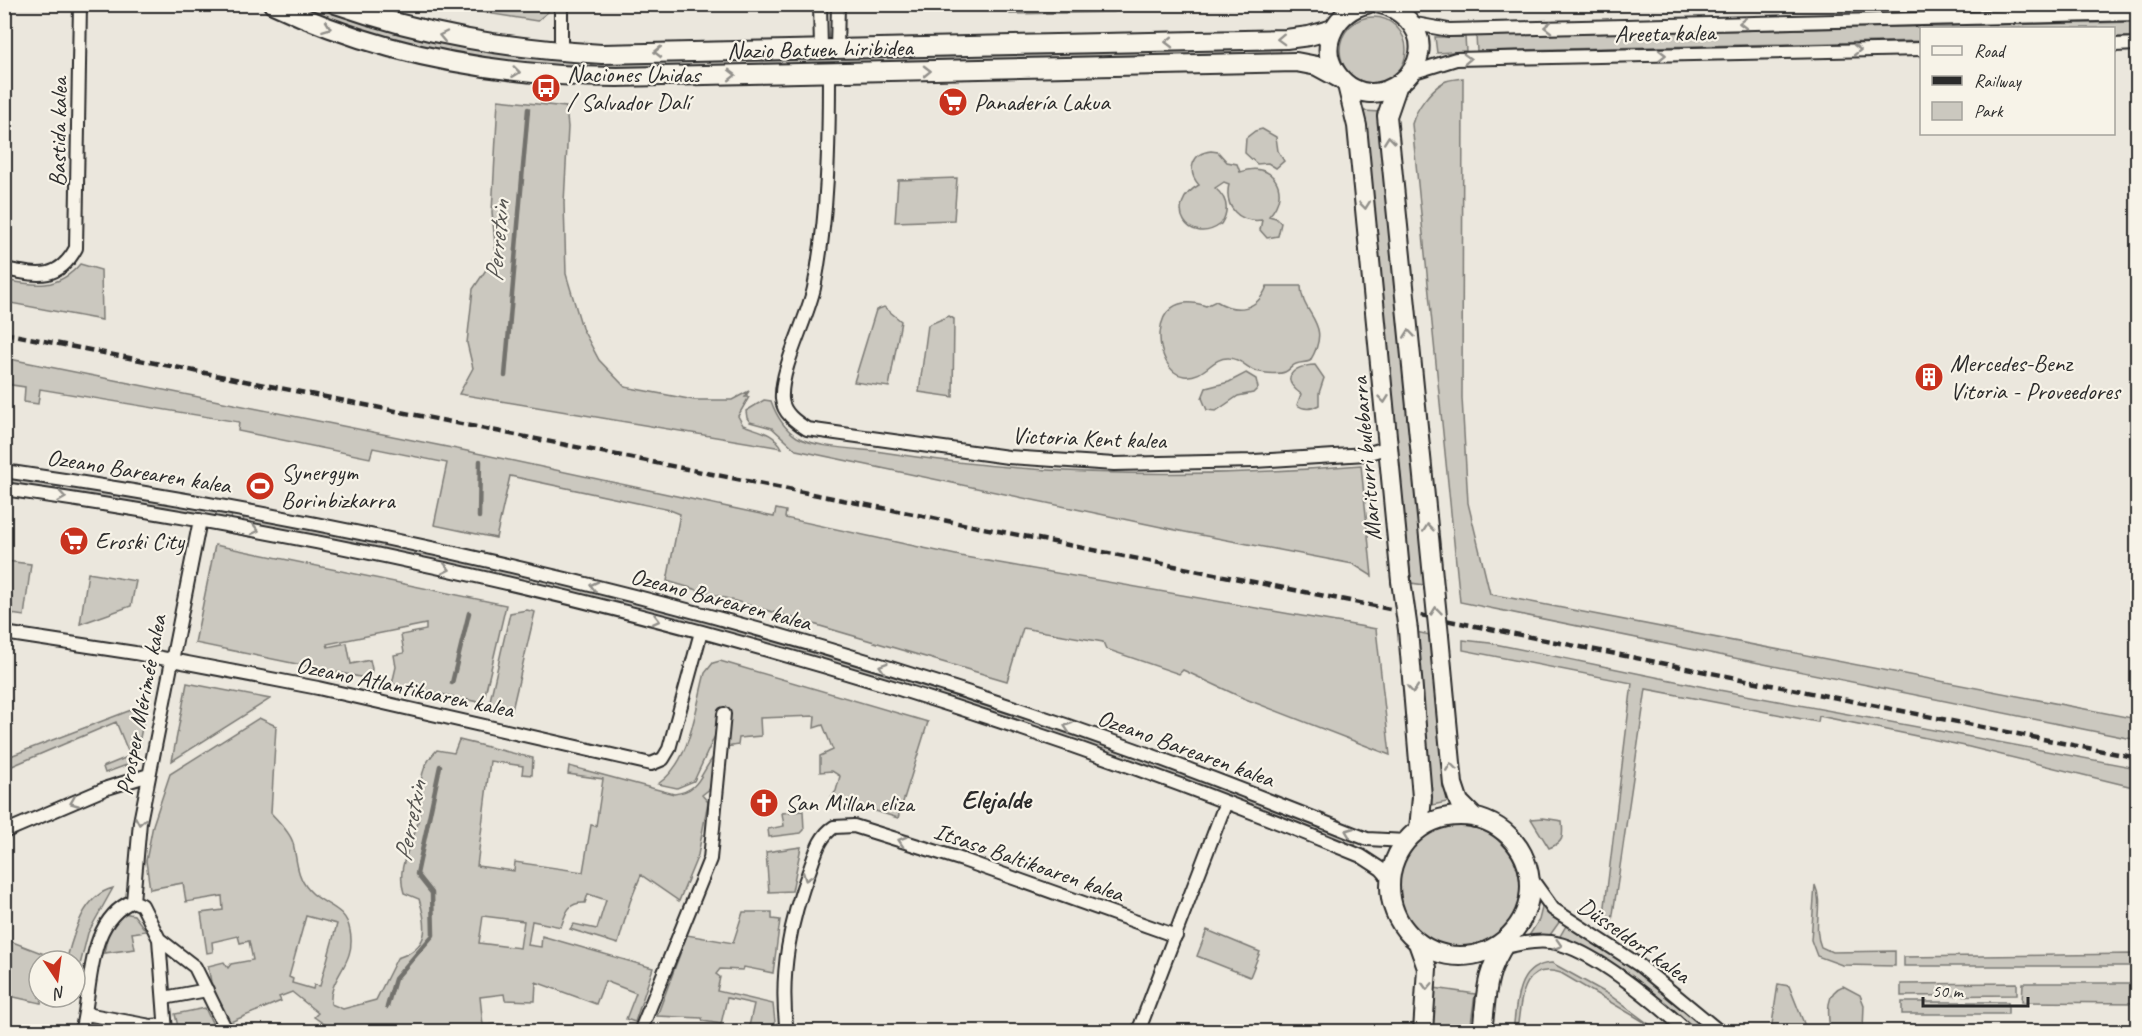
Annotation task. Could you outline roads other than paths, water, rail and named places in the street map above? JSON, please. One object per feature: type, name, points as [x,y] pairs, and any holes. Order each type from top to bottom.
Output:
[{"type":"main road","name":"Nazio Batuen hiribidea","points":[[273,4],[376,44],[465,65],[582,77],[1296,62],[1317,66],[1343,81],[1372,93],[1397,87]]},
{"type":"main road","name":"Nazio Batuen hiribidea","points":[[336,4],[414,29],[463,40],[561,52],[602,54],[1286,39],[1367,4]]},
{"type":"main road","points":[[1380,4],[1399,12],[1410,23],[1418,48],[1411,73],[1397,87],[1387,116],[1453,784],[1459,802],[1475,818]]},
{"type":"main road","name":"Mariturri bulebarra","points":[[1337,18],[1329,54],[1343,81],[1357,126],[1401,581],[1408,630],[1422,797],[1412,835]]},
{"type":"main road","points":[[1482,1032],[1489,974],[1526,909],[1530,877],[1525,860],[1517,845],[1491,823],[1475,818],[1445,818],[1412,835],[1395,858],[1389,878],[1391,903],[1408,935],[1418,943],[1449,956],[1470,956],[1483,953],[1505,943]]},
{"type":"main road","points":[[1418,943],[1427,969],[1422,1032]]},
{"type":"street","name":"Bastida kalea","points":[[4,268],[35,275],[57,270],[70,258],[77,238],[81,4]]},
{"type":"street","points":[[561,4],[561,52]]},
{"type":"street","points":[[820,4],[829,49]]},
{"type":"street","points":[[829,49],[838,4]]},
{"type":"street","name":"Areeta kalea","points":[[1410,23],[1449,30],[2138,14]]},
{"type":"street","points":[[2115,45],[2138,44]]},
{"type":"street","name":"Areeta kalea","points":[[1411,73],[1456,59],[1920,49]]},
{"type":"street","name":"Victoria Kent kalea","points":[[829,73],[826,217],[809,310],[785,376],[782,400],[790,418],[807,429],[844,436],[1008,457],[1114,464],[1254,461],[1366,454],[1389,447]]},
{"type":"street","name":"Ozeano Barearen kalea","points":[[4,471],[239,509],[449,552],[640,598],[879,666],[1105,739],[1368,839],[1412,835]]},
{"type":"street","name":"Ozeano Barearen kalea","points":[[4,489],[200,520],[441,568],[701,632],[862,678],[999,722],[1226,802],[1361,856],[1381,868],[1389,878]]},
{"type":"street","name":"Prosper Mérimée kalea","points":[[133,901],[135,853],[200,520]]},
{"type":"street","name":"Ozeano Atlantikoaren kalea","points":[[4,633],[172,660],[318,688],[651,764],[663,759],[669,748],[701,632]]},
{"type":"street","points":[[640,1032],[710,859],[724,714]]},
{"type":"street","points":[[4,832],[107,788],[149,775]]},
{"type":"street","points":[[1138,1032],[1226,802]]},
{"type":"street","name":"Itsaso Baltikoaren kalea","points":[[787,1032],[785,980],[796,907],[822,839],[834,827],[854,826],[909,843],[1176,936]]},
{"type":"street","name":"Düsseldorf kalea","points":[[1530,877],[1553,909],[1639,965],[1720,1032]]},
{"type":"street","points":[[81,1032],[96,950],[107,918],[122,905],[133,901],[141,905],[159,939],[165,1028],[86,1014]]},
{"type":"street","points":[[159,939],[195,967],[227,1032]]},
{"type":"street","name":"Düsseldorf kalea","points":[[1505,943],[1551,942],[1565,946],[1619,976],[1689,1032]]},
{"type":"street","points":[[164,998],[207,990]]},
{"type":"waterway","name":"Perretxin","points":[[505,376],[528,109]]},
{"type":"waterway","name":"Perretxin","points":[[479,517],[480,461]]},
{"type":"waterway","name":"Perretxin","points":[[452,683],[469,613]]},
{"type":"waterway","name":"Perretxin","points":[[387,1007],[395,979],[433,935],[432,893],[417,874],[440,766]]},
{"type":"railway","points":[[4,333],[2138,758]]},
{"type":"place","name":"Naciones Unidas / Salvador Dalí","points":[[546,88]]},
{"type":"place","name":"Panadería Lakua","points":[[953,102]]},
{"type":"place","name":"Mercedes-Benz Vitoria - Proveedores","points":[[1929,377]]},
{"type":"place","name":"Synergym Borinbizkarra","points":[[260,486]]},
{"type":"place","name":"Eroski City","points":[[74,541]]},
{"type":"place","name":"San Millan eliza","points":[[764,803]]},
{"type":"district","name":"Elejalde","points":[[996,799]]}]
